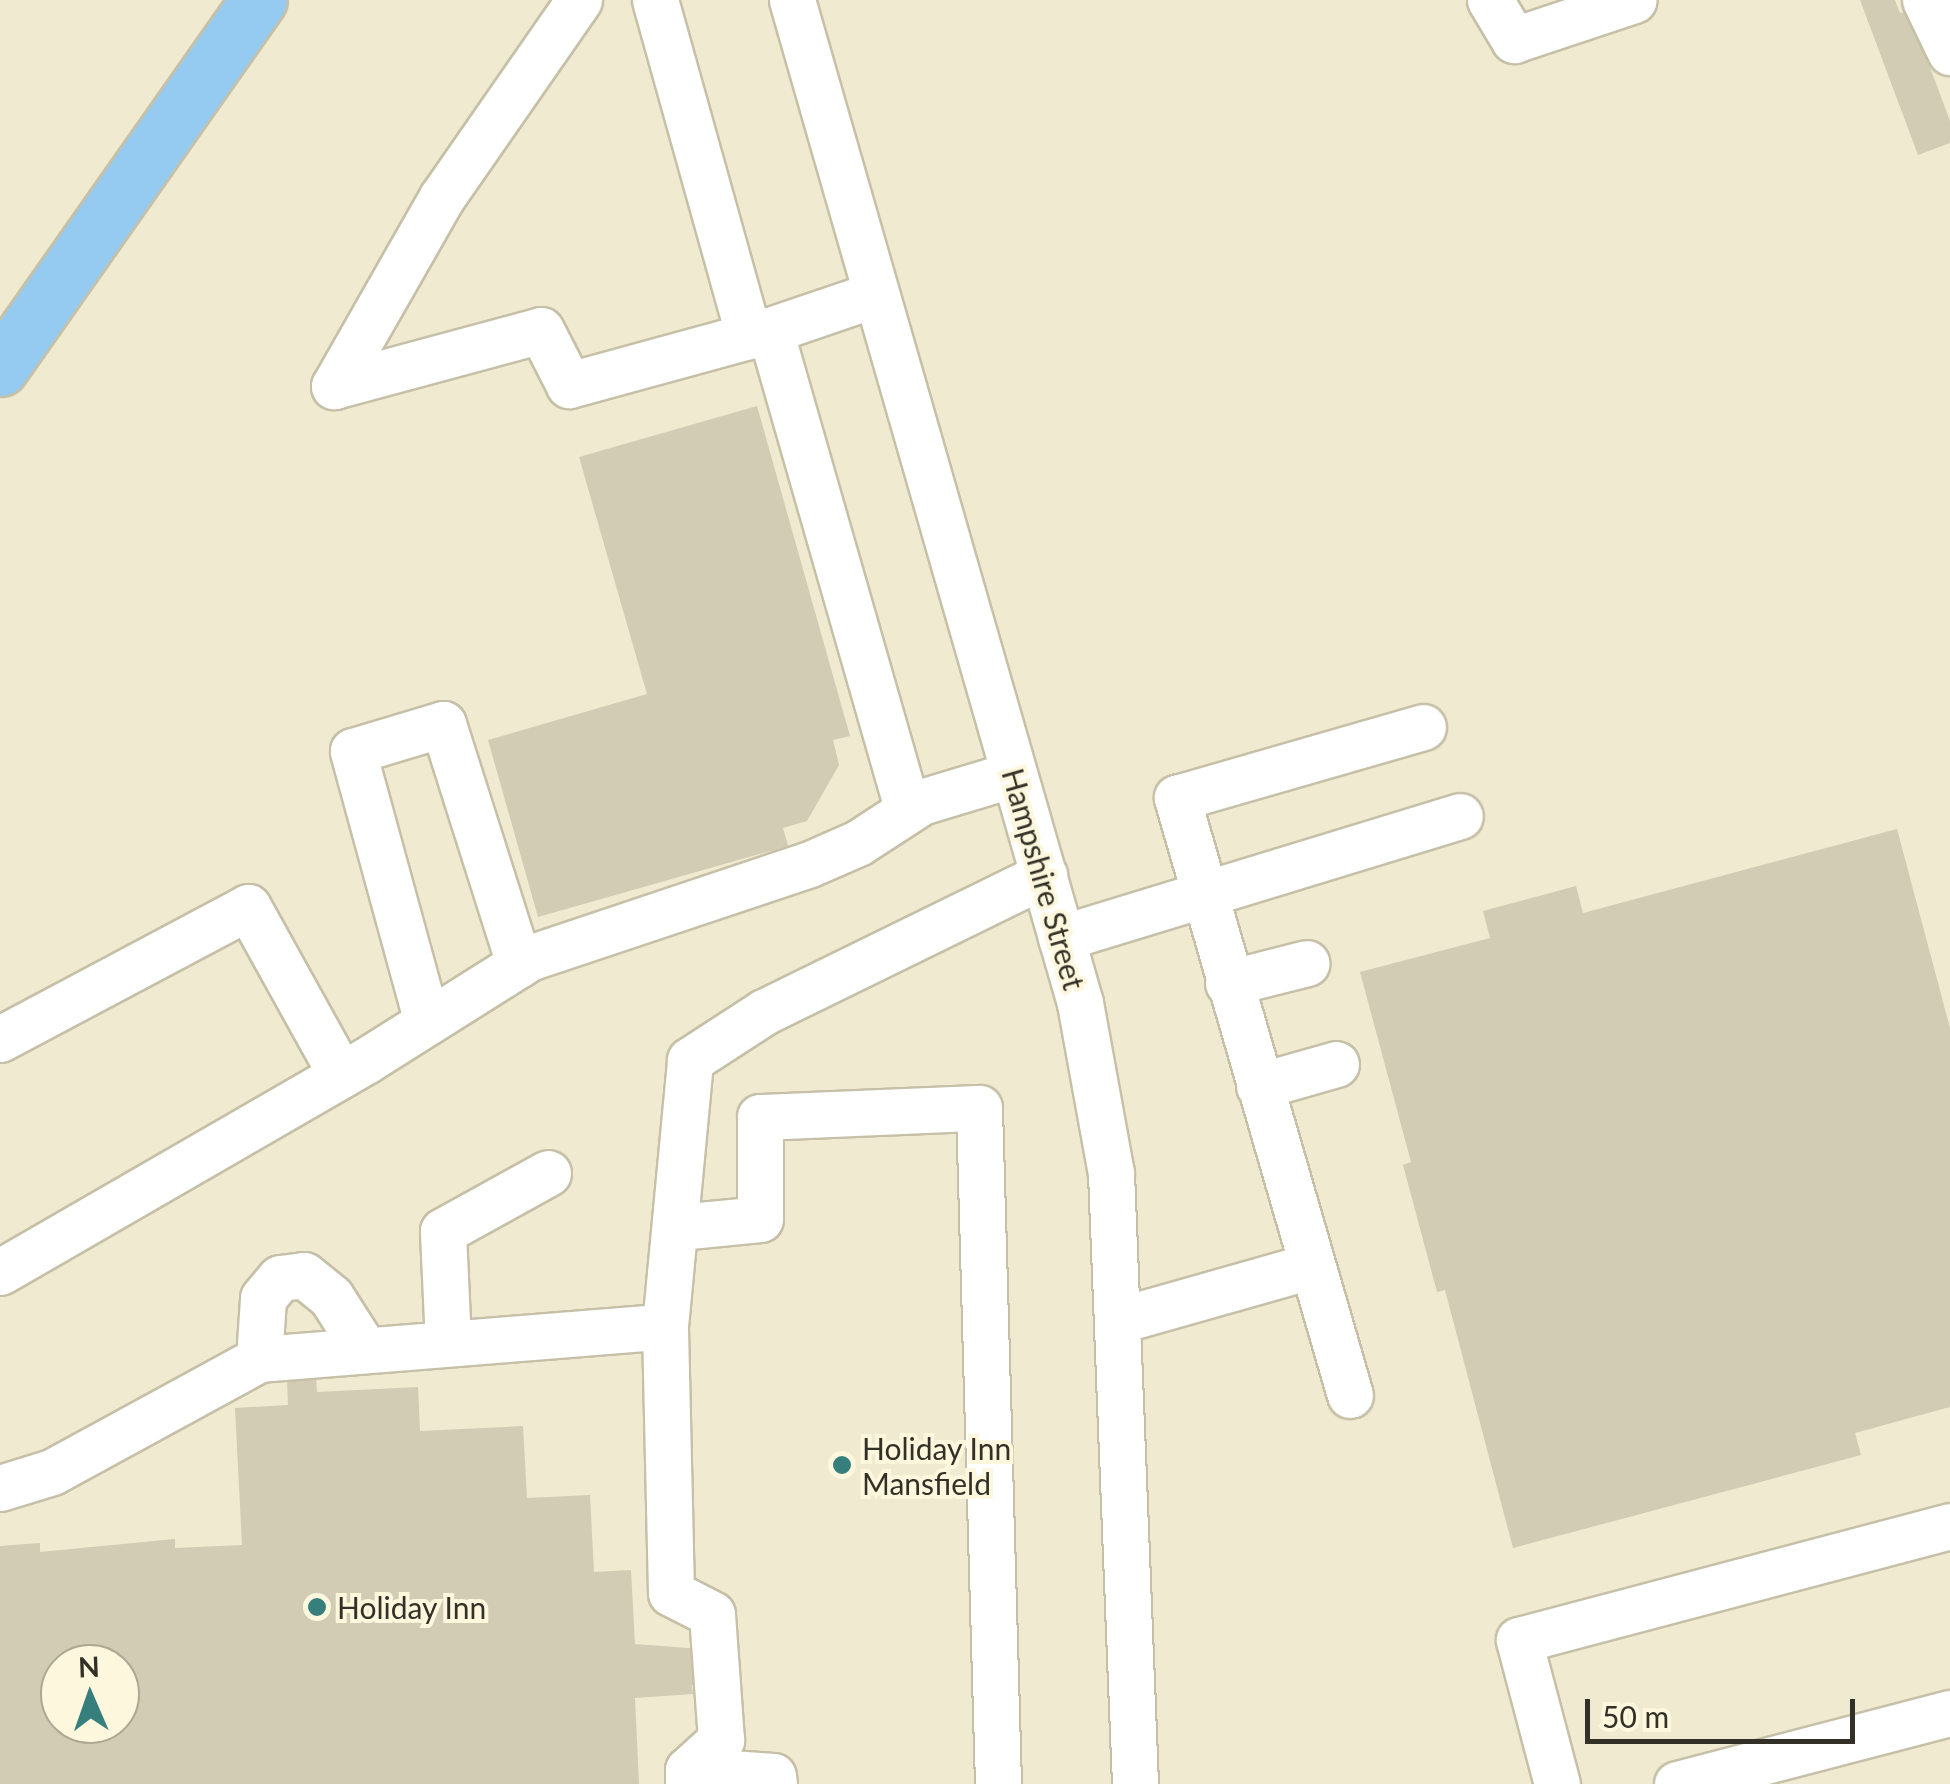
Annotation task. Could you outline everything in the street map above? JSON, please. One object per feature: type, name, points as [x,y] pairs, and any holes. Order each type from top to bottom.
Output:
[{"type":"highway","points":[[0,368],[258,2]]},
{"type":"street","points":[[579,0],[442,197],[334,386],[541,330],[568,385],[760,333],[876,294]]},
{"type":"street","points":[[655,0],[908,810]]},
{"type":"street","name":"Hampshire Street","points":[[792,0],[1044,875],[1112,1173],[1135,1784]]},
{"type":"street","points":[[1490,0],[1514,40],[1634,0]]},
{"type":"street","points":[[1924,0],[1950,52]]},
{"type":"street","points":[[427,1022],[353,751],[443,724],[519,964]]},
{"type":"street","points":[[1350,1394],[1176,798],[1423,727]]},
{"type":"street","points":[[0,1272],[340,1076],[519,964],[810,864],[858,844],[908,810],[1014,774]]},
{"type":"street","points":[[1061,938],[1204,889],[1460,816]]},
{"type":"street","points":[[688,1777],[721,1740],[712,1614],[671,1593],[665,1326],[679,1227],[690,1060],[764,1012],[1044,875]]},
{"type":"street","points":[[0,1039],[248,907],[340,1076]]},
{"type":"street","points":[[1228,983],[1307,963]]},
{"type":"street","points":[[1260,1086],[1336,1064]]},
{"type":"street","points":[[679,1227],[760,1219],[760,1117],[979,1108],[998,1784]]},
{"type":"street","points":[[448,1343],[444,1231],[548,1173]]},
{"type":"street","points":[[1120,1320],[1311,1266]]},
{"type":"street","points":[[259,1359],[264,1298],[280,1278],[304,1275],[331,1297],[365,1350]]},
{"type":"street","points":[[0,1488],[68,1464],[259,1359],[665,1326]]},
{"type":"street","points":[[1557,1784],[1519,1640],[1950,1526]]},
{"type":"street","points":[[1677,1784],[1820,1766],[1950,1713]]},
{"type":"street","points":[[688,1777],[773,1776],[774,1784]]},
{"type":"building","points":[[1860,0],[1895,0],[1900,13],[1909,11],[1950,121],[1950,143],[1918,155]]},
{"type":"building","points":[[757,406],[850,736],[833,740],[839,765],[807,821],[783,828],[788,846],[538,917],[488,740],[647,694],[579,457]]},
{"type":"building","points":[[1897,829],[1950,1028],[1950,1407],[1855,1433],[1861,1455],[1513,1548],[1445,1290],[1437,1292],[1403,1165],[1411,1162],[1360,972],[1490,938],[1483,911],[1576,886],[1583,913]]},
{"type":"building","name":"Holiday Inn","points":[[316,1378],[317,1392],[418,1387],[420,1431],[523,1426],[527,1498],[590,1495],[594,1572],[631,1570],[635,1644],[701,1649],[703,1684],[692,1685],[693,1694],[635,1698],[639,1784],[0,1784],[0,1546],[40,1543],[40,1552],[175,1539],[175,1548],[242,1545],[235,1408],[288,1405],[287,1379]]},
{"type":"place","name":"Holiday Inn Mansfield","points":[[842,1465]]},
{"type":"place","name":"Holiday Inn","points":[[317,1607]]}]
